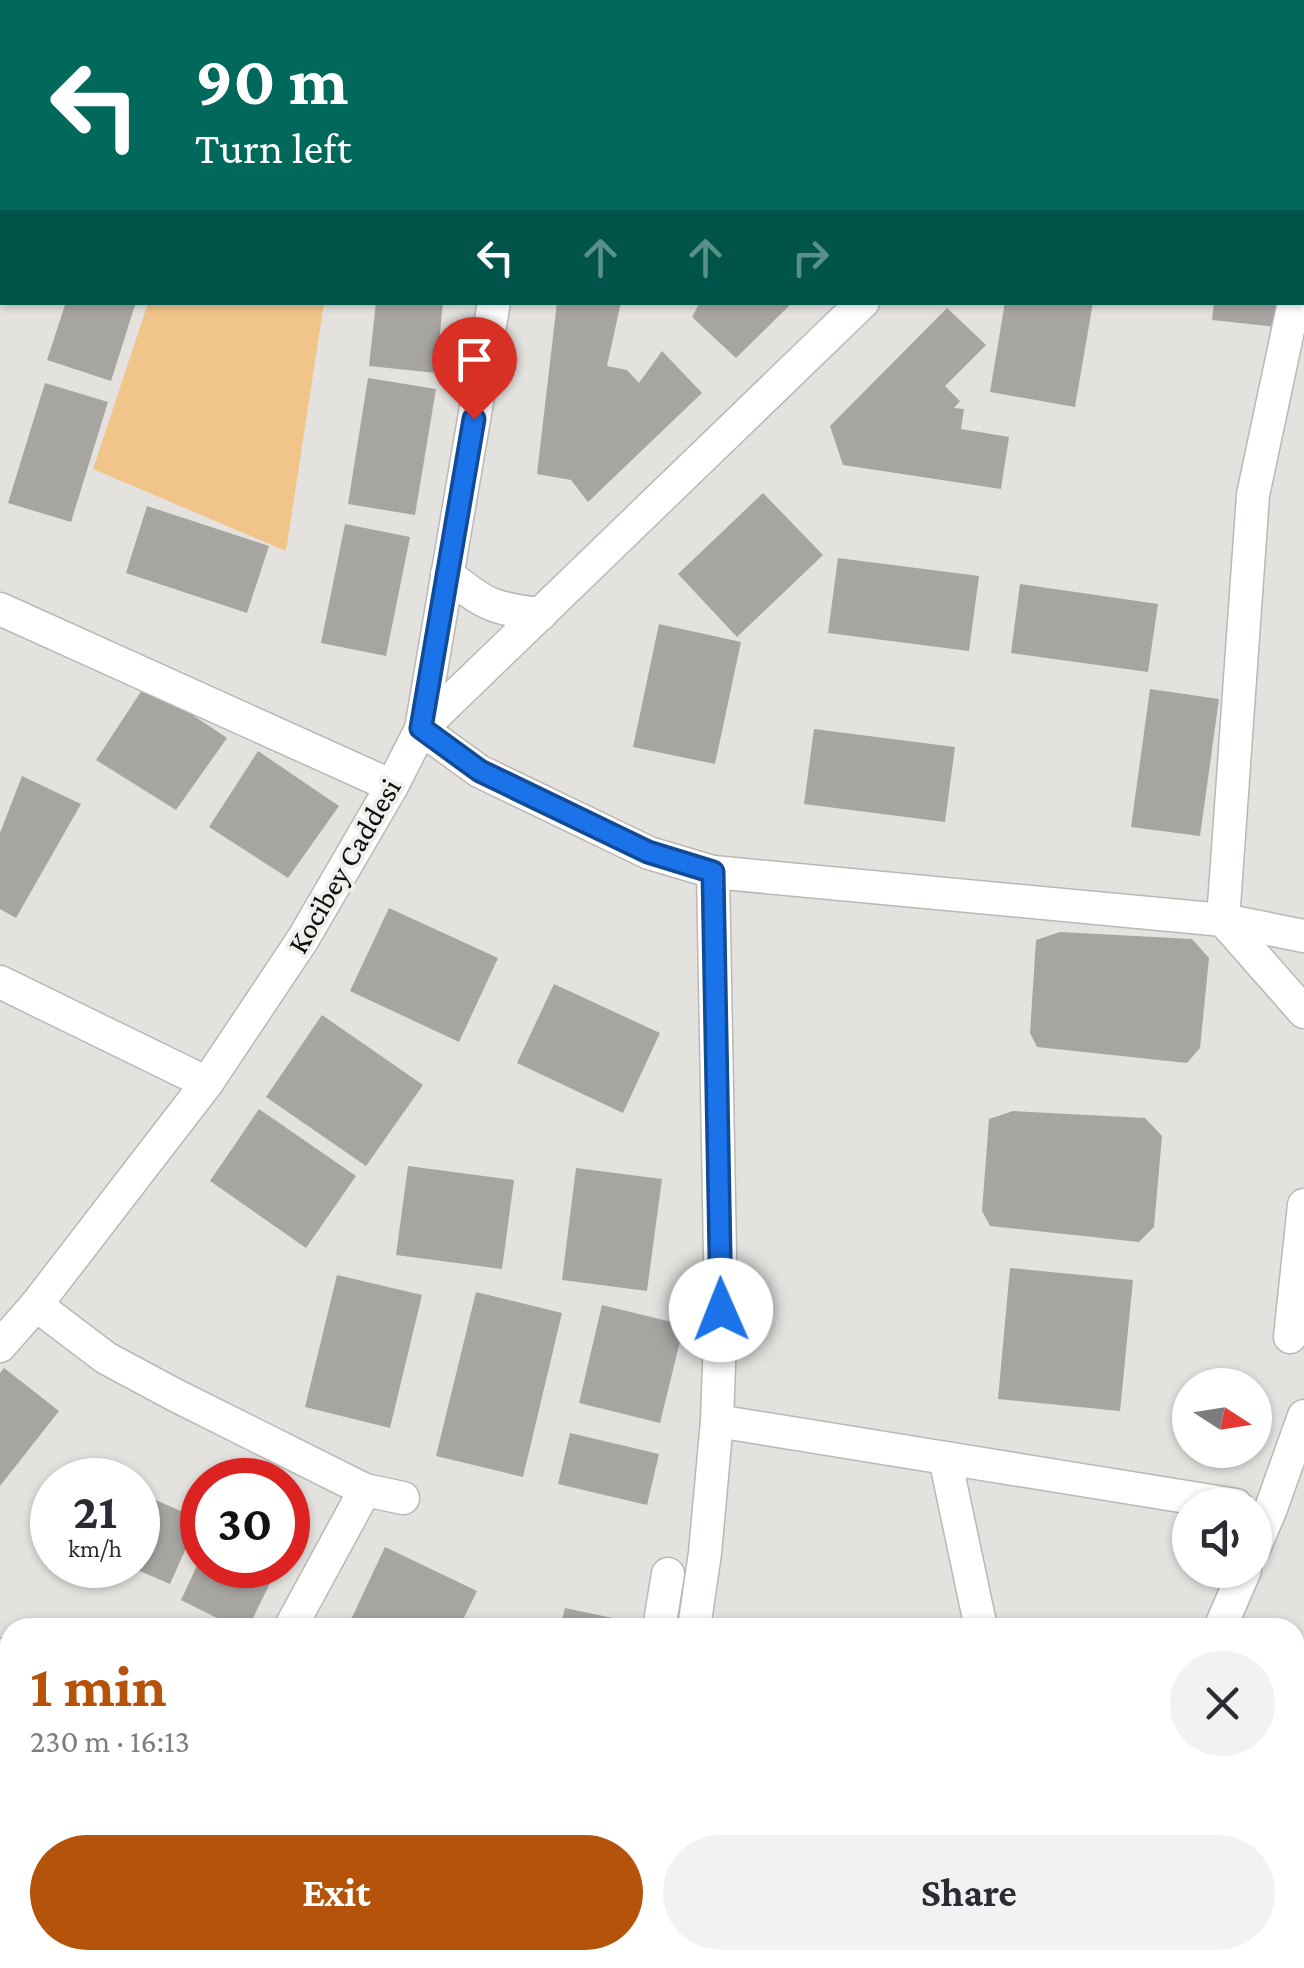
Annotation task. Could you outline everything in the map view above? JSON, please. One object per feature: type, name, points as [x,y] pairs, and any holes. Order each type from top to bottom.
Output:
[{"type":"street","name":"Kocibey Caddesi","points":[[0,1346],[36,1305],[206,1083],[303,939],[421,728],[493,305]]},
{"type":"street","points":[[860,305],[421,728],[480,771],[648,852],[713,872],[1223,920],[1304,936]]},
{"type":"street","points":[[1293,305],[1253,495],[1223,920],[1304,1012]]},
{"type":"street","points":[[447,574],[479,600],[505,610],[541,614]]},
{"type":"street","points":[[0,609],[392,786]]},
{"type":"street","points":[[695,1618],[717,1421],[721,1310],[713,872]]},
{"type":"street","points":[[0,982],[206,1083]]},
{"type":"street","points":[[1290,1336],[1304,1205]]},
{"type":"street","points":[[36,1305],[106,1358],[365,1490],[402,1498]]},
{"type":"street","points":[[1272,1489],[1304,1416]]},
{"type":"street","points":[[717,1421],[1172,1495]]},
{"type":"street","points":[[945,1458],[979,1618]]},
{"type":"street","points":[[295,1618],[365,1490]]},
{"type":"street","points":[[661,1618],[668,1574]]},
{"type":"street","points":[[1224,1618],[1237,1588]]},
{"type":"shaded area","points":[[147,305],[324,305],[286,551],[93,469]]},
{"type":"building","points":[[65,305],[135,305],[111,381],[47,360]]},
{"type":"building","points":[[376,305],[443,305],[436,373],[369,366]]},
{"type":"building","points":[[557,305],[620,305],[607,366],[627,370],[639,383],[662,351],[702,393],[588,502],[571,480],[537,474]]},
{"type":"building","points":[[698,305],[790,305],[736,358],[692,317]]},
{"type":"building","points":[[1004,305],[1092,305],[1075,407],[990,392]]},
{"type":"building","points":[[1214,305],[1289,305],[1287,328],[1212,320]]},
{"type":"building","points":[[947,308],[986,345],[945,386],[960,401],[954,408],[964,409],[961,429],[1009,437],[1001,489],[843,465],[830,426]]},
{"type":"building","points":[[368,378],[436,389],[415,515],[348,504]]},
{"type":"building","points":[[45,383],[108,402],[71,522],[8,503]]},
{"type":"building","points":[[763,493],[823,555],[737,637],[678,574]]},
{"type":"building","points":[[147,506],[269,546],[247,613],[126,573]]},
{"type":"building","points":[[345,524],[410,537],[386,656],[321,643]]},
{"type":"building","points":[[838,558],[979,576],[969,651],[828,633]]},
{"type":"building","points":[[1020,584],[1158,604],[1148,672],[1011,653]]},
{"type":"building","points":[[659,624],[741,642],[715,764],[633,747]]},
{"type":"building","points":[[146,684],[227,738],[176,810],[96,760]]},
{"type":"building","points":[[1150,689],[1219,699],[1200,836],[1131,827]]},
{"type":"building","points":[[814,729],[955,747],[945,822],[804,804]]},
{"type":"building","points":[[258,751],[339,806],[288,878],[209,827]]},
{"type":"building","points":[[22,776],[81,804],[16,918],[0,909],[0,833]]},
{"type":"building","points":[[389,908],[498,958],[459,1042],[350,991]]},
{"type":"building","points":[[1060,932],[1192,939],[1209,958],[1200,1048],[1187,1063],[1037,1047],[1030,1033],[1036,940]]},
{"type":"building","points":[[554,984],[660,1033],[623,1113],[517,1063]]},
{"type":"building","points":[[322,1015],[423,1085],[366,1166],[266,1097]]},
{"type":"building","points":[[259,1109],[356,1176],[306,1248],[210,1181]]},
{"type":"building","points":[[1013,1111],[1145,1118],[1162,1136],[1154,1227],[1139,1242],[990,1226],[982,1211],[989,1119]]},
{"type":"building","points":[[408,1166],[514,1180],[502,1269],[396,1255]]},
{"type":"building","points":[[576,1168],[662,1179],[647,1291],[562,1280]]},
{"type":"building","points":[[1010,1268],[1133,1280],[1120,1411],[998,1399]]},
{"type":"building","points":[[337,1275],[422,1295],[390,1428],[305,1407]]},
{"type":"building","points":[[476,1292],[562,1313],[523,1477],[436,1456]]},
{"type":"building","points":[[602,1305],[684,1325],[660,1423],[579,1403]]},
{"type":"building","points":[[4,1368],[59,1411],[0,1486],[0,1373]]},
{"type":"building","points":[[570,1433],[659,1454],[647,1505],[558,1484]]},
{"type":"building","points":[[160,1502],[180,1511],[180,1562],[170,1584],[160,1580]]},
{"type":"building","points":[[385,1547],[477,1591],[464,1618],[352,1618]]},
{"type":"building","points":[[187,1588],[268,1588],[253,1618],[217,1618],[181,1600]]},
{"type":"building","points":[[565,1608],[613,1618],[562,1618]]},
{"type":"route","points":[[474,419],[421,728],[480,771],[648,852],[713,872],[721,1310]]}]
